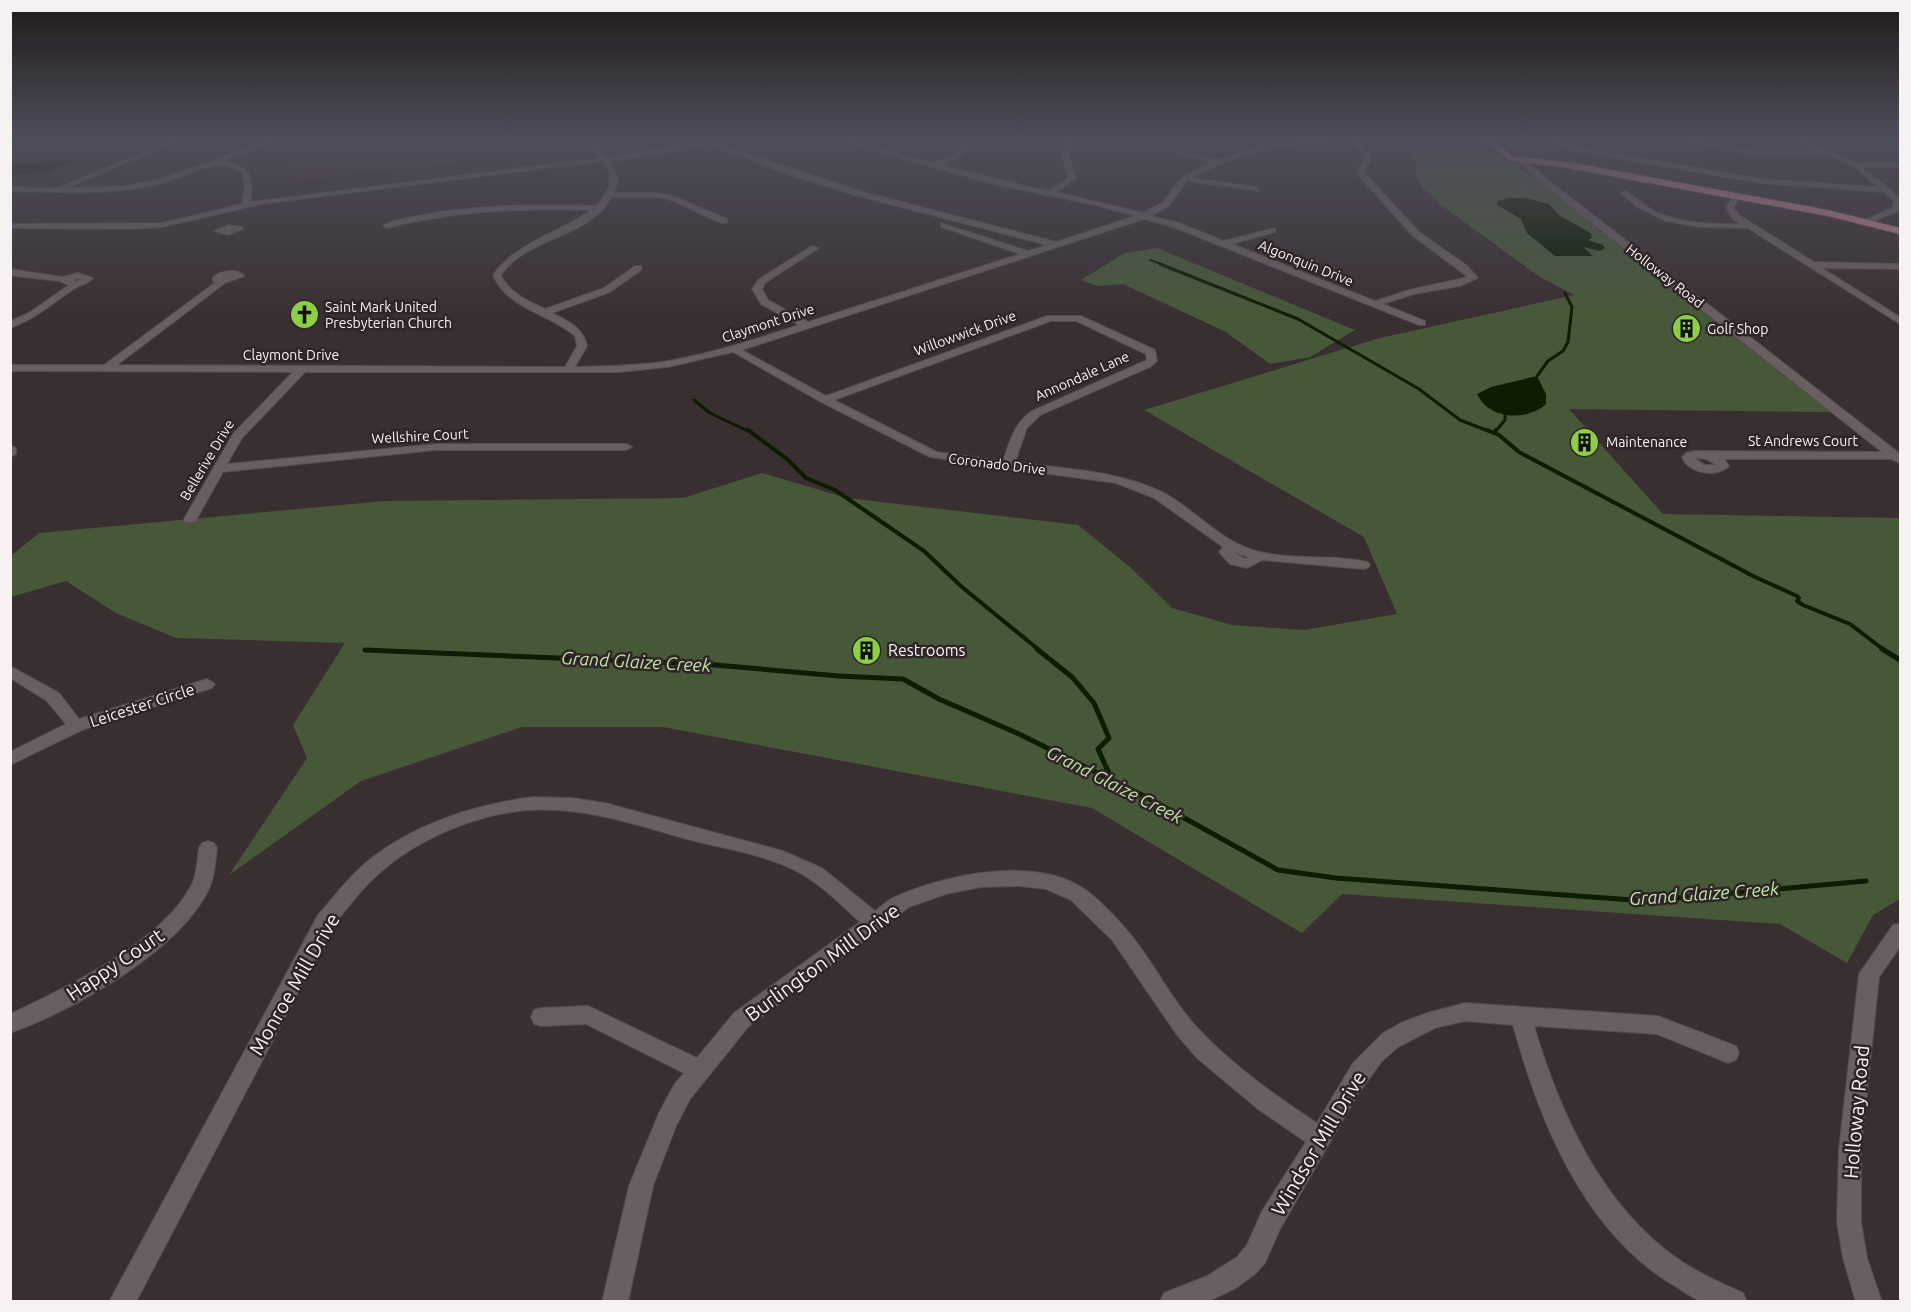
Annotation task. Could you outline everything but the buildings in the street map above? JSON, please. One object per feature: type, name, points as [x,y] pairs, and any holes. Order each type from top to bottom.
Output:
[{"type":"main road","points":[[1753,199],[1868,222],[1900,231]]},
{"type":"street","points":[[246,205],[247,199]]},
{"type":"street","points":[[10,226],[140,227],[174,223],[246,205],[292,199]]},
{"type":"street","points":[[568,370],[582,346],[580,334],[504,289],[497,280],[498,271],[512,258],[580,223],[600,208],[606,199]]},
{"type":"street","points":[[676,199],[724,221]]},
{"type":"street","points":[[878,199],[1054,244]]},
{"type":"street","name":"Algonquin Drive","points":[[1075,199],[1176,225],[1422,323]]},
{"type":"street","name":"Claymont Drive","points":[[10,368],[568,370],[620,369],[668,364],[734,349],[1144,216],[1165,204],[1169,199]]},
{"type":"street","points":[[1376,304],[1412,292],[1457,284],[1474,278],[1472,274],[1416,234],[1385,199]]},
{"type":"street","name":"Holloway Road","points":[[1567,199],[1898,457]]},
{"type":"street","points":[[1632,199],[1640,206],[1671,222],[1700,226],[1750,226]]},
{"type":"street","points":[[1734,199],[1730,212],[1900,321]]},
{"type":"street","points":[[850,200],[961,230],[1026,254]]},
{"type":"street","points":[[387,226],[405,221],[513,206],[600,208]]},
{"type":"street","points":[[1868,222],[1898,209]]},
{"type":"street","points":[[191,219],[219,230]]},
{"type":"street","points":[[1223,244],[1272,230]]},
{"type":"street","points":[[806,325],[764,302],[757,289],[762,281],[815,248]]},
{"type":"street","points":[[1811,265],[1900,266]]},
{"type":"street","points":[[545,312],[607,290],[638,268]]},
{"type":"street","points":[[10,272],[24,278],[69,282],[30,316],[10,325]]},
{"type":"street","points":[[106,369],[223,281]]},
{"type":"street","name":"Willowwick Drive","points":[[825,400],[1050,318],[1078,318],[1116,334]]},
{"type":"street","name":"Annondale Lane","points":[[1007,467],[1021,428],[1031,417],[1049,406],[1152,361],[1151,352],[1145,347],[1116,334]]},
{"type":"street","name":"Coronado Drive","points":[[734,349],[825,400],[934,455],[1007,467],[1101,477],[1138,486],[1170,502],[1231,546],[1226,552],[1235,561],[1247,564],[1259,556],[1364,565]]},
{"type":"street","name":"Bellerive Drive","points":[[190,519],[217,469],[249,422],[303,368]]},
{"type":"street","name":"Wellshire Court","points":[[217,469],[436,447],[626,447]]},
{"type":"street","points":[[10,448],[10,454]]},
{"type":"street","name":"St Andrews Court","points":[[1711,456],[1898,457]]},
{"type":"street","points":[[10,671],[53,696],[76,726]]},
{"type":"street","name":"Leicester Circle","points":[[10,759],[76,726],[207,684]]},
{"type":"street","name":"Monroe Mill Drive","points":[[122,1302],[325,921],[368,872],[426,834],[460,820],[494,810],[552,802],[599,808],[785,858],[824,880],[874,922]]},
{"type":"street","name":"Happy Court","points":[[10,1024],[89,986],[159,936],[180,916],[201,887],[208,848]]},
{"type":"street","name":"Burlington Mill Drive","points":[[615,1302],[630,1228],[648,1167],[682,1092],[741,1020],[903,902],[945,887],[981,880],[1019,879],[1048,882],[1078,895],[1119,934],[1184,1028],[1205,1051],[1266,1102],[1321,1138]]},
{"type":"street","name":"Holloway Road","points":[[1869,1302],[1855,1258],[1849,1222],[1850,1149],[1869,974],[1885,955],[1900,931]]},
{"type":"street","name":"Windsor Mill Drive","points":[[1173,1302],[1231,1276],[1253,1258],[1270,1222],[1358,1072],[1393,1037],[1414,1025],[1465,1012],[1658,1025],[1728,1053]]},
{"type":"street","points":[[541,1017],[588,1015],[700,1070]]},
{"type":"street","points":[[1521,1017],[1544,1091],[1560,1128],[1601,1195],[1645,1248],[1668,1267],[1697,1285],[1734,1302]]},
{"type":"shaded area","points":[[1435,199],[1561,199],[1832,412],[1569,409],[1663,514],[1900,518],[1900,899],[1873,915],[1847,963],[1780,924],[1342,894],[1302,933],[1092,808],[663,727],[522,727],[361,781],[229,875],[307,758],[293,725],[345,643],[176,638],[116,613],[66,581],[11,597],[11,556],[39,533],[385,501],[683,498],[762,473],[847,498],[1078,525],[1130,567],[1172,608],[1232,625],[1304,630],[1397,614],[1364,537],[1144,410],[1380,338],[1574,295],[1540,277]]},
{"type":"shaded area","points":[[1530,199],[1549,204],[1560,216],[1591,233],[1592,238],[1588,240],[1603,245],[1605,248],[1600,251],[1583,247],[1593,256],[1555,256],[1527,233],[1521,219],[1497,205],[1497,201]]},
{"type":"shaded area","points":[[1157,248],[1355,330],[1310,357],[1270,364],[1226,332],[1123,284],[1097,286],[1081,280],[1125,253]]},
{"type":"shaded area","points":[[1537,376],[1546,394],[1546,404],[1533,412],[1517,416],[1500,414],[1486,406],[1477,394],[1491,387]]},
{"type":"waterway","points":[[1150,260],[1164,265]]},
{"type":"waterway","points":[[1160,264],[1298,319],[1419,389],[1460,420],[1491,432]]},
{"type":"waterway","points":[[1537,376],[1548,361],[1563,351],[1568,342],[1572,307],[1565,293]]},
{"type":"waterway","points":[[694,400],[710,413],[750,432]]},
{"type":"waterway","points":[[1495,432],[1505,420],[1505,414]]},
{"type":"waterway","points":[[748,430],[787,459],[806,478],[835,490],[924,551],[962,587],[1039,650]]},
{"type":"waterway","points":[[1487,430],[1494,433]]},
{"type":"waterway","points":[[1494,433],[1519,452],[1755,577],[1797,596],[1799,598],[1797,601],[1803,605],[1850,624],[1884,650]]},
{"type":"waterway","points":[[1037,649],[1072,677],[1094,703],[1109,738],[1098,749],[1112,780]]},
{"type":"waterway","points":[[1882,649],[1900,660]]},
{"type":"waterway","name":"Grand Glaize Creek","points":[[372,650],[365,650],[704,664],[839,676],[903,679],[939,699],[1019,734],[1150,799],[1278,870],[1336,878],[1646,901],[1866,881]]},
{"type":"place","name":"Saint Mark United Presbyterian Church","points":[[304,315]]},
{"type":"place","name":"Golf Shop","points":[[1686,329]]},
{"type":"place","name":"Maintenance","points":[[1585,442]]},
{"type":"place","name":"Restrooms","points":[[867,650]]}]
